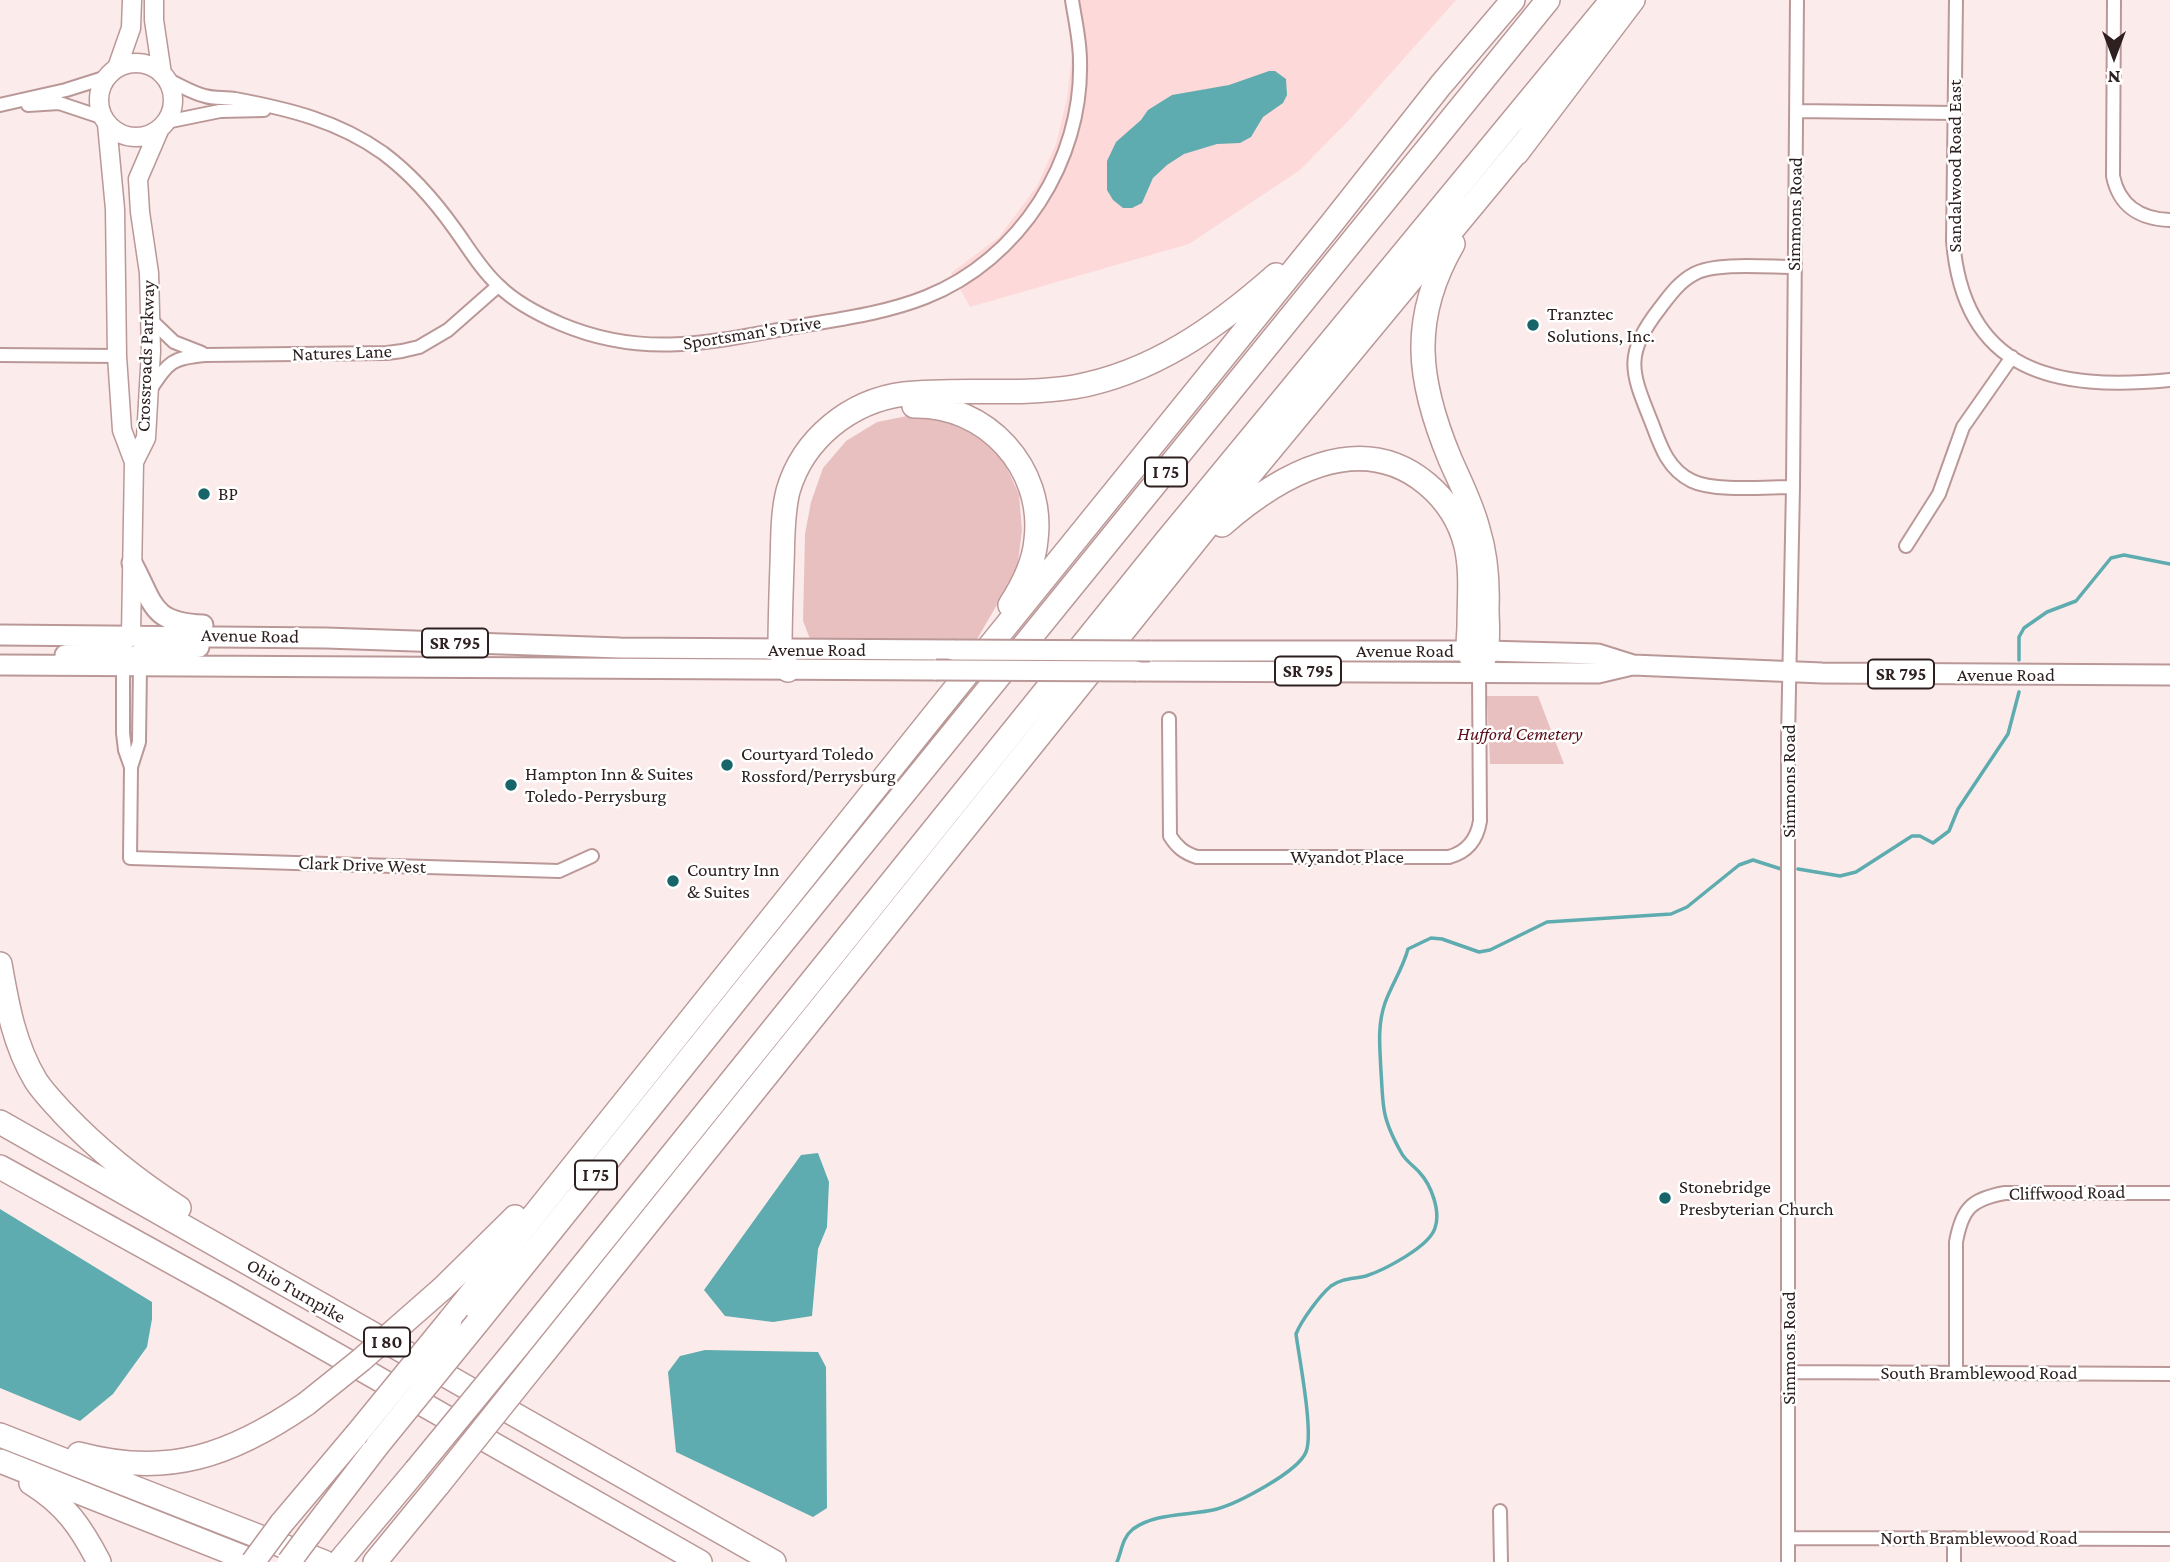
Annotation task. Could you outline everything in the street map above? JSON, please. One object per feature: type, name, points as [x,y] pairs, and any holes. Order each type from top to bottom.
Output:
[{"type":"highway","points":[[0,1461],[254,1562],[281,1524],[450,1320],[1440,86],[1513,0]]},
{"type":"highway","name":"I 75","points":[[289,1562],[377,1446],[758,973],[1548,0]]},
{"type":"highway","name":"I 75","points":[[344,1555],[518,1346],[1160,550],[1612,0]]},
{"type":"highway","points":[[1478,658],[1487,594],[1484,550],[1470,505],[1430,404],[1422,358],[1423,335],[1432,289],[1451,247],[1525,142],[1633,0]]},
{"type":"highway","points":[[377,1559],[1213,519],[1525,142]]},
{"type":"highway","points":[[788,656],[783,521],[789,490],[801,461],[831,425],[865,405],[903,394],[1045,391],[1076,387],[1135,369],[1169,354],[1217,324],[1332,223]]},
{"type":"highway","points":[[788,656],[796,520],[802,489],[815,461],[834,437],[874,413],[917,405],[940,407],[963,414],[996,435],[1021,465],[1035,501],[1037,540],[1029,570],[1018,592],[938,710]]},
{"type":"highway","points":[[1178,565],[1239,509],[1304,469],[1350,458],[1396,465],[1435,490],[1460,529],[1468,559],[1478,658]]},
{"type":"highway","points":[[0,964],[9,1017],[27,1064],[37,1082],[76,1126],[100,1149],[152,1190],[398,1349]]},
{"type":"highway","name":"Ohio Turnpike","points":[[0,1122],[774,1562]]},
{"type":"highway","name":"Ohio Turnpike","points":[[0,1167],[276,1320],[700,1562]]},
{"type":"highway","points":[[0,1428],[94,1458],[125,1463],[164,1463],[210,1454],[239,1444],[280,1422],[361,1360],[443,1288],[542,1188],[563,1177]]},
{"type":"highway","points":[[0,1178],[88,1226],[276,1320]]},
{"type":"highway","points":[[0,1435],[324,1562]]},
{"type":"highway","points":[[0,1468],[33,1484],[62,1505],[84,1533],[99,1562]]},
{"type":"main road","points":[[132,563],[153,607],[168,619],[190,624],[259,626],[326,638]]},
{"type":"main road","name":"Avenue Road","points":[[0,635],[326,638],[606,648],[788,656],[936,670],[1136,671],[1478,658]]},
{"type":"main road","points":[[0,663],[114,650],[131,635]]},
{"type":"main road","points":[[133,663],[150,650],[326,638]]},
{"type":"main road","name":"Avenue Road","points":[[0,663],[788,656],[953,650],[1150,650],[1478,658],[1598,673],[1633,665],[1790,672],[2170,676]]},
{"type":"street","points":[[132,0],[131,28],[112,73],[101,88],[99,100],[101,113],[106,121],[117,132],[128,137],[153,133],[170,116],[173,105],[173,93],[164,76],[154,20],[154,0]]},
{"type":"street","name":"Sportsman's Drive","points":[[164,76],[205,96],[231,98],[299,112],[347,130],[384,154],[421,186],[498,286],[531,310],[596,336],[630,344],[670,346],[719,341],[893,309],[930,295],[963,278],[998,253],[1040,202],[1067,146],[1075,118],[1080,62],[1072,0]]},
{"type":"street","name":"Simmons Road","points":[[1788,1562],[1788,739],[1797,0]]},
{"type":"street","name":"Sandalwood Road East","points":[[1956,0],[1953,241],[1962,294],[1977,322],[1997,345],[2036,371],[2066,380],[2170,380]]},
{"type":"street","points":[[2114,0],[2114,184],[2133,211],[2149,218],[2170,220]]},
{"type":"street","points":[[0,105],[65,90],[129,64],[153,67],[164,76]]},
{"type":"street","points":[[0,105],[59,103],[106,121]]},
{"type":"street","name":"Sportsman's Drive","points":[[163,125],[220,111],[299,112]]},
{"type":"street","points":[[1796,111],[1955,113]]},
{"type":"street","name":"Crossroads Parkway","points":[[106,121],[115,209],[117,356],[122,430],[134,462],[131,635]]},
{"type":"street","name":"Crossroads Parkway","points":[[134,462],[146,438],[149,391],[149,273],[138,179],[163,125]]},
{"type":"street","points":[[1793,487],[1706,486],[1682,475],[1670,463],[1660,444],[1638,388],[1633,363],[1636,345],[1646,327],[1673,291],[1692,275],[1715,267],[1794,267]]},
{"type":"street","name":"Natures Lane","points":[[149,391],[163,371],[182,357],[387,353],[419,347],[448,330],[498,286]]},
{"type":"street","name":"Natures Lane","points":[[150,319],[174,342],[205,355]]},
{"type":"street","points":[[0,355],[117,356]]},
{"type":"street","points":[[1906,546],[1939,494],[1963,427],[2012,357]]},
{"type":"street","points":[[131,635],[133,663]]},
{"type":"street","name":"Wyandot Place","points":[[1169,719],[1170,836],[1187,853],[1197,857],[1448,857],[1464,851],[1469,846],[1478,832],[1480,821],[1478,658]]},
{"type":"street","name":"Clark Drive West","points":[[133,663],[123,733],[131,767],[130,858],[559,871],[592,856]]},
{"type":"street","name":"Cliffwood Road","points":[[1956,1373],[1956,1242],[1965,1211],[1989,1196],[2020,1192],[2170,1193]]},
{"type":"street","name":"South Bramblewood Road","points":[[1788,1372],[2170,1374]]},
{"type":"street","points":[[1500,1511],[1501,1562]]},
{"type":"street","name":"North Bramblewood Road","points":[[1789,1538],[2170,1539]]},
{"type":"street","points":[[1954,1538],[1954,1562]]},
{"type":"shaded area","points":[[1065,0],[1456,0],[1351,118],[1300,170],[1189,244],[970,307],[951,273],[999,237],[1037,186],[1056,144],[1067,99],[1072,53]]},
{"type":"green space","points":[[912,415],[947,420],[979,436],[1004,462],[1019,494],[1022,530],[1017,570],[976,641],[812,644],[803,621],[805,534],[811,502],[823,468],[846,441],[877,422]]},
{"type":"green space","name":"Hufford Cemetery","points":[[1487,696],[1538,696],[1564,764],[1490,764]]},
{"type":"water","points":[[1275,71],[1286,79],[1287,95],[1283,103],[1263,117],[1251,137],[1240,143],[1217,144],[1184,154],[1153,178],[1142,203],[1132,208],[1123,208],[1113,200],[1107,190],[1107,161],[1116,142],[1141,120],[1148,110],[1172,95],[1229,85]]},
{"type":"water","points":[[818,1153],[829,1182],[827,1227],[818,1249],[812,1316],[773,1322],[725,1316],[704,1290],[801,1155]]},
{"type":"water","points":[[0,1209],[152,1302],[147,1347],[113,1394],[80,1421],[0,1388]]},
{"type":"water","points":[[705,1350],[818,1352],[826,1367],[827,1508],[813,1517],[676,1452],[668,1372],[680,1356]]},
{"type":"waterway","points":[[2019,660],[2019,637],[2024,628],[2047,612],[2076,601],[2111,558],[2124,555],[2170,564]]},
{"type":"waterway","points":[[1798,869],[1840,876],[1856,872],[1912,836],[1920,836],[1933,843],[1949,831],[1958,809],[2008,734],[2019,692]]},
{"type":"waterway","points":[[1117,1562],[1127,1536],[1142,1524],[1163,1517],[1227,1506],[1266,1486],[1301,1460],[1308,1442],[1305,1394],[1296,1334],[1302,1322],[1316,1302],[1335,1283],[1384,1269],[1424,1243],[1435,1228],[1437,1214],[1431,1191],[1396,1143],[1383,1100],[1381,1020],[1385,1003],[1408,949],[1431,938],[1442,939],[1479,952],[1490,950],[1547,922],[1671,914],[1687,907],[1739,865],[1753,860],[1781,869]]},
{"type":"place","name":"Tranztec Solutions, Inc.","points":[[1533,325]]},
{"type":"place","name":"BP","points":[[204,494]]},
{"type":"place","name":"Courtyard Toledo Rossford/Perrysburg","points":[[727,765]]},
{"type":"place","name":"Hampton Inn & Suites Toledo-Perrysburg","points":[[511,785]]},
{"type":"place","name":"Country Inn & Suites","points":[[673,881]]},
{"type":"place","name":"Stonebridge Presbyterian Church","points":[[1665,1198]]}]
